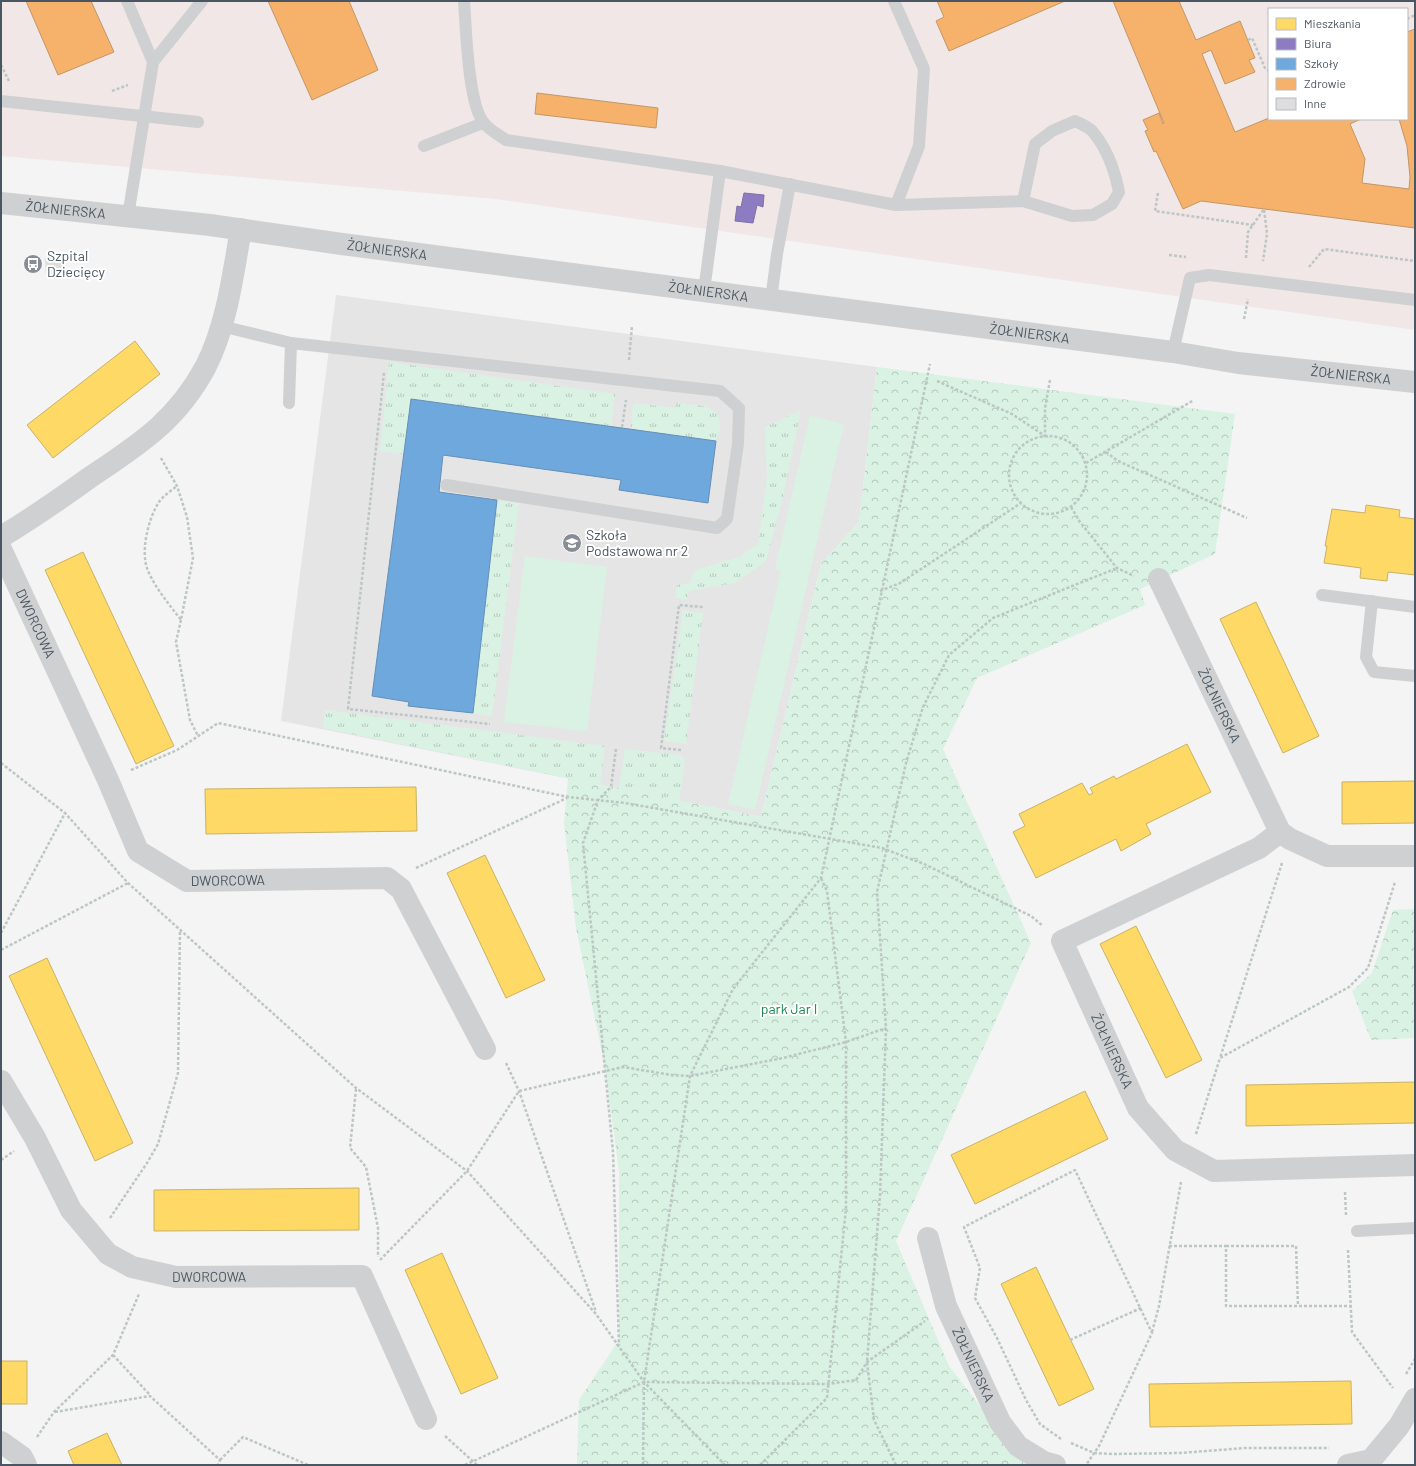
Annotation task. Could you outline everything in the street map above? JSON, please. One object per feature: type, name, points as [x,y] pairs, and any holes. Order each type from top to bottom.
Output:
[{"type":"street","name":"ŻOŁNIERSKA","points":[[1,203],[241,229],[1173,352],[1238,362],[1415,382]]},
{"type":"street","points":[[1,537],[28,521],[148,437],[169,419],[206,366],[221,326],[241,229]]},
{"type":"street","name":"DWORCOWA","points":[[1,549],[108,780],[138,851],[187,881],[387,878],[401,889],[485,1050]]},
{"type":"street","name":"ŻOŁNIERSKA","points":[[1159,579],[1285,836]]},
{"type":"street","points":[[1062,941],[1285,836],[1327,856],[1409,856]]},
{"type":"street","name":"ŻOŁNIERSKA","points":[[1062,941],[1138,1108],[1175,1150],[1214,1171],[1415,1164]]},
{"type":"street","name":"DWORCOWA","points":[[1,1081],[35,1138],[71,1210],[108,1254],[132,1267],[176,1277],[362,1276],[426,1419]]},
{"type":"street","name":"ŻOŁNIERSKA","points":[[928,1238],[946,1306],[1000,1422],[1018,1446],[1044,1462],[1055,1465]]},
{"type":"street","points":[[1342,1457],[1371,1460],[1399,1426],[1405,1395]]},
{"type":"street","points":[[1,1442],[24,1461]]},
{"type":"lane","points":[[127,1],[153,62]]},
{"type":"lane","points":[[128,216],[153,62],[202,1]]},
{"type":"lane","points":[[464,1],[476,108],[483,123],[506,140],[720,171],[896,205],[1023,201],[1072,216],[1093,215],[1112,204],[1119,192],[1115,174],[1106,153],[1093,131],[1075,121],[1052,131],[1036,144],[1023,201]]},
{"type":"lane","points":[[894,1],[924,69],[919,146],[896,205]]},
{"type":"lane","points":[[1,101],[198,122]]},
{"type":"lane","points":[[424,146],[483,123]]},
{"type":"lane","points":[[704,291],[720,171]]},
{"type":"lane","points":[[771,300],[777,254],[790,184]]},
{"type":"lane","points":[[1173,352],[1190,278],[1208,275],[1415,300]]},
{"type":"lane","points":[[221,326],[291,343],[720,391],[738,408],[738,444],[727,519],[717,528],[446,485]]},
{"type":"lane","points":[[289,403],[291,343]]},
{"type":"lane","points":[[1322,595],[1415,607]]},
{"type":"lane","points":[[1372,601],[1366,657],[1374,672],[1415,676]]},
{"type":"lane","points":[[1357,1230],[1415,1228]]},
{"type":"path","points":[[1248,40],[1252,38],[1265,68],[1268,70]]},
{"type":"path","points":[[1,65],[10,83],[14,85]]},
{"type":"path","points":[[111,91],[129,85],[131,81]]},
{"type":"path","points":[[1158,193],[1155,211],[1253,225]]},
{"type":"path","points":[[1246,258],[1248,232],[1264,209],[1267,234],[1264,260]]},
{"type":"path","points":[[1308,269],[1324,249],[1415,262]]},
{"type":"path","points":[[1169,255],[1192,258]]},
{"type":"path","points":[[628,367],[632,326]]},
{"type":"path","points":[[643,1465],[644,1382],[690,1076],[733,989],[821,878],[880,592],[930,364]]},
{"type":"path","points":[[385,366],[348,709],[490,724]]},
{"type":"path","points":[[1045,436],[1045,408],[1050,380]]},
{"type":"path","points":[[937,381],[1012,414],[1045,436]]},
{"type":"path","points":[[622,428],[626,396]]},
{"type":"path","points":[[1086,463],[1194,400]]},
{"type":"path","points":[[1045,436],[1058,437],[1070,442],[1080,451],[1086,463],[1088,475],[1080,498],[1071,507],[1062,512],[1051,514],[1030,510],[1021,503],[1013,492],[1010,481],[1010,468],[1012,462],[1022,446],[1032,440],[1045,436]]},
{"type":"path","points":[[148,437],[177,486],[187,517],[193,558],[176,642],[190,720],[198,736]]},
{"type":"path","points":[[1106,452],[1118,461],[1247,518]]},
{"type":"path","points":[[177,486],[159,502],[148,528],[145,548],[148,569],[163,597],[181,620]]},
{"type":"path","points":[[880,592],[900,584],[1021,503]]},
{"type":"path","points":[[1071,507],[1080,522],[1117,568],[1149,584],[1159,579]]},
{"type":"path","points":[[896,1465],[874,1420],[867,1362],[880,1195],[886,1028],[877,892],[906,763],[923,707],[949,655],[993,618],[1117,568]]},
{"type":"path","points":[[681,750],[661,748],[679,604],[703,607]]},
{"type":"path","points":[[108,780],[177,750],[218,723],[568,797],[670,810],[886,849],[924,864],[1031,916],[1062,941]]},
{"type":"path","points":[[616,749],[611,787],[598,800],[583,843],[613,1152],[619,1346]]},
{"type":"path","points":[[1,763],[65,813],[128,883],[356,1088],[467,1171],[596,1314],[644,1382],[725,1465]]},
{"type":"path","points":[[419,874],[416,867],[568,797]]},
{"type":"path","points":[[1,932],[65,813]]},
{"type":"path","points":[[1086,1465],[1099,1446],[1152,1332],[1159,1306],[1186,1156],[1194,1142],[1220,1058],[1285,836]]},
{"type":"path","points":[[1220,1058],[1350,987],[1368,968],[1409,856]]},
{"type":"path","points":[[760,1465],[827,1398],[846,1208],[846,1042],[827,891],[821,878]]},
{"type":"path","points":[[1,950],[128,883]]},
{"type":"path","points":[[95,1240],[148,1163],[158,1144],[178,1072],[180,929]]},
{"type":"path","points":[[356,1088],[350,1148],[366,1167],[378,1228],[378,1263],[467,1171],[519,1091],[623,1067],[672,1075],[690,1076],[783,1058],[846,1042],[886,1028]]},
{"type":"path","points":[[505,1062],[519,1091],[596,1314]]},
{"type":"path","points":[[1343,1167],[1346,1222]]},
{"type":"path","points":[[1152,1332],[1075,1170],[964,1227],[980,1268],[975,1298],[997,1338],[1026,1400],[1040,1424],[1061,1439],[1094,1453],[1180,1453],[1245,1448],[1342,1457]]},
{"type":"path","points":[[1348,1245],[1352,1332],[1405,1395]]},
{"type":"path","points":[[1169,1246],[1296,1246],[1298,1306]]},
{"type":"path","points":[[1226,1246],[1226,1306],[1351,1306]]},
{"type":"path","points":[[24,1461],[54,1412],[113,1355],[149,1271]]},
{"type":"path","points":[[464,1465],[644,1382],[828,1384],[856,1380],[867,1362],[946,1306]]},
{"type":"path","points":[[1070,1340],[1141,1308]]},
{"type":"path","points":[[113,1355],[150,1396],[220,1460]]},
{"type":"path","points":[[54,1412],[150,1396]]},
{"type":"path","points":[[218,1465],[220,1460],[243,1437],[308,1465]]},
{"type":"path","points":[[451,1441],[477,1465]]},
{"type":"shaded area","points":[[1,1],[1415,1],[1415,330],[495,199],[1,156]]},
{"type":"shaded area","name":"Szkoła Podstawowa nr 2","points":[[336,295],[877,367],[859,522],[821,564],[761,817],[281,721]]},
{"type":"green space","points":[[389,362],[615,394],[611,426],[411,399],[404,454],[380,451]]},
{"type":"green space","name":"park Jar I","points":[[877,367],[1235,414],[1215,554],[1140,589],[1145,605],[977,678],[943,749],[1031,943],[896,1241],[949,1366],[1026,1465],[577,1465],[579,1400],[619,1340],[619,1171],[605,1067],[576,928],[564,823],[568,778],[761,817],[821,564],[859,522]]},
{"type":"green space","points":[[633,403],[675,408],[676,403],[709,408],[718,416],[720,422],[720,429],[716,441],[631,428]]},
{"type":"green space","points":[[801,410],[783,497],[766,561],[735,583],[689,591],[687,600],[675,598],[677,585],[690,583],[695,570],[739,557],[758,544],[767,479],[765,427]]},
{"type":"green space","points":[[810,416],[844,424],[755,810],[728,804],[781,571],[775,569]]},
{"type":"green space","points":[[497,500],[519,503],[492,717],[473,713]]},
{"type":"green space","points":[[525,556],[607,567],[587,731],[504,722]]},
{"type":"green space","points":[[683,610],[703,613],[686,744],[664,741]]},
{"type":"green space","points":[[325,710],[605,746],[600,785],[323,728]]},
{"type":"green space","points":[[625,749],[681,755],[685,761],[679,801],[619,788]]},
{"type":"green space","points":[[1415,909],[1415,1038],[1371,1040],[1352,991],[1372,973],[1393,910]]},
{"type":"building: Mieszkania","points":[[135,341],[160,374],[53,458],[27,425]]},
{"type":"building: Mieszkania","points":[[1366,505],[1400,510],[1399,517],[1415,519],[1415,575],[1388,572],[1387,581],[1360,578],[1361,568],[1324,563],[1327,546],[1325,546],[1332,509],[1365,513]]},
{"type":"building: Mieszkania","points":[[83,552],[174,746],[136,764],[45,570]]},
{"type":"building: Mieszkania","points":[[1256,602],[1319,736],[1283,753],[1220,619]]},
{"type":"building: Mieszkania","points":[[1187,744],[1211,792],[1146,824],[1151,834],[1121,851],[1116,839],[1036,878],[1013,832],[1025,826],[1019,814],[1082,783],[1089,795],[1093,793],[1090,788],[1114,776],[1116,779]]},
{"type":"building: Mieszkania","points":[[1415,781],[1415,823],[1342,824],[1342,782]]},
{"type":"building: Mieszkania","points":[[416,787],[417,831],[206,834],[205,789]]},
{"type":"building: Mieszkania","points":[[485,855],[545,980],[506,998],[447,873]]},
{"type":"building: Mieszkania","points":[[1136,926],[1202,1060],[1166,1078],[1100,944]]},
{"type":"building: Mieszkania","points":[[47,958],[133,1143],[95,1161],[9,976]]},
{"type":"building: Mieszkania","points":[[1415,1082],[1415,1123],[1246,1126],[1246,1085]]},
{"type":"building: Mieszkania","points":[[1085,1091],[1108,1139],[975,1204],[951,1155]]},
{"type":"building: Mieszkania","points":[[359,1188],[359,1230],[154,1231],[154,1190]]},
{"type":"building: Mieszkania","points":[[442,1253],[498,1378],[461,1394],[405,1270]]},
{"type":"building: Mieszkania","points":[[1036,1267],[1094,1389],[1059,1406],[1001,1284]]},
{"type":"building: Mieszkania","points":[[1,1361],[27,1361],[27,1404],[1,1404]]},
{"type":"building: Mieszkania","points":[[1351,1381],[1352,1424],[1150,1427],[1149,1384]]},
{"type":"building: Mieszkania","points":[[107,1433],[122,1465],[74,1465],[68,1451]]},
{"type":"building: Biura","points":[[744,193],[764,195],[763,207],[757,205],[753,223],[735,221],[737,206],[741,207]]},
{"type":"building: Szkoły","points":[[411,399],[716,441],[708,503],[619,490],[621,480],[443,455],[439,492],[497,500],[473,713],[408,706],[409,702],[372,696]]},
{"type":"building: Zdrowie","points":[[26,1],[91,1],[114,52],[58,75]]},
{"type":"building: Zdrowie","points":[[268,1],[349,1],[378,70],[312,100]]},
{"type":"building: Zdrowie","points":[[937,1],[1065,1],[949,51],[936,21],[944,17]]},
{"type":"building: Zdrowie","points":[[1113,1],[1179,1],[1196,40],[1240,21],[1255,58],[1249,60],[1255,72],[1225,84],[1211,50],[1202,54],[1235,132],[1268,118],[1268,120],[1359,120],[1350,124],[1365,159],[1362,183],[1409,189],[1410,177],[1407,146],[1399,120],[1408,120],[1408,32],[1415,29],[1415,228],[1201,201],[1183,209],[1156,151],[1154,152],[1145,131],[1148,130],[1143,120],[1159,113],[1163,124],[1164,123]]},
{"type":"building: Zdrowie","points":[[537,93],[658,108],[656,128],[535,114]]},
{"type":"building: Inne","points":[[45,258],[65,259],[63,275],[46,274]]},
{"type":"place","name":"Szpital Dziecięcy","points":[[33,264]]},
{"type":"place","name":"Szkoła Podstawowa nr 2","points":[[572,543]]}]
